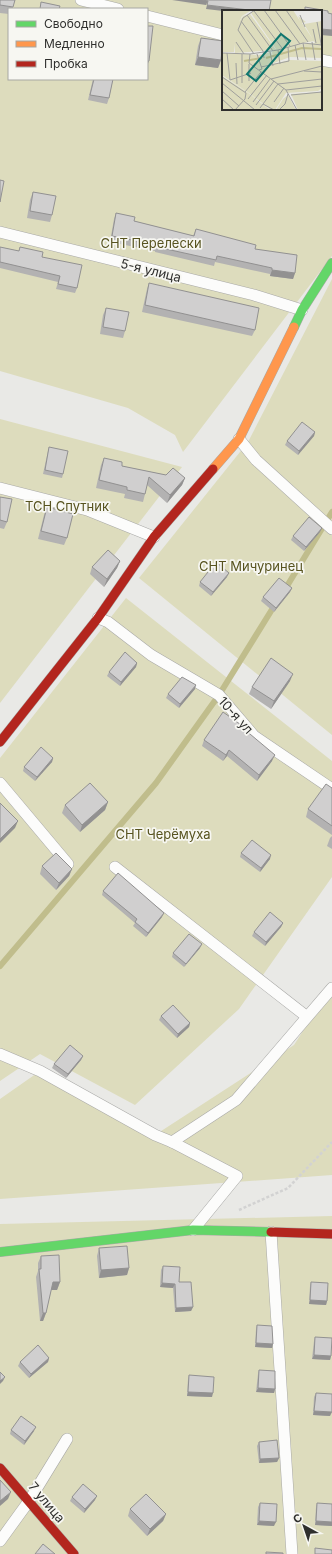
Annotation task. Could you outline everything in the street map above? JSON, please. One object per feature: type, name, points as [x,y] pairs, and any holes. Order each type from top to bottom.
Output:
[{"type":"street","points":[[0,742],[98,618],[154,537],[239,439],[302,310],[332,263]]},
{"type":"street","points":[[0,1252],[193,1230],[332,1234]]},
{"type":"street","name":"7 улица","points":[[0,1468],[74,1554]]},
{"type":"lane","points":[[81,0],[114,8]]},
{"type":"lane","points":[[148,16],[222,35]]},
{"type":"lane","points":[[322,60],[332,62]]},
{"type":"lane","name":"5-я улица","points":[[0,232],[254,295],[302,310]]},
{"type":"lane","points":[[239,439],[256,460],[332,529]]},
{"type":"lane","points":[[0,488],[87,510],[154,537]]},
{"type":"lane","name":"10-я ул","points":[[98,618],[108,622],[151,655],[219,695],[254,736],[332,789]]},
{"type":"lane","points":[[0,783],[68,864]]},
{"type":"lane","points":[[115,867],[306,1016]]},
{"type":"lane","points":[[172,1142],[236,1100],[306,1016],[332,988]]},
{"type":"lane","points":[[0,1054],[40,1072],[155,1135],[172,1142],[237,1176],[193,1230]]},
{"type":"lane","points":[[271,1232],[292,1554]]},
{"type":"lane","points":[[0,1541],[29,1501],[67,1439]]},
{"type":"path","points":[[234,1212],[288,1188],[332,1142]]},
{"type":"green space","name":"СНТ Перелески","points":[[0,0],[332,0],[332,256],[183,452],[175,435],[128,408],[0,371]]},
{"type":"green space","name":"СНТ Мичуринец","points":[[332,279],[332,735],[139,578],[248,442]]},
{"type":"green space","name":"ТСН Спутник","points":[[0,419],[182,467],[0,703]]},
{"type":"green space","name":"СНТ Черёмуха","points":[[126,598],[332,761],[332,877],[239,1009],[135,1105],[40,1054],[0,1081],[0,758]]},
{"type":"green space","points":[[332,986],[332,1175],[0,1199],[0,1099],[40,1071],[155,1135],[294,1045]]},
{"type":"green space","points":[[332,1216],[332,1554],[0,1554],[0,1224]]},
{"type":"building","points":[[0,0],[15,0],[13,7],[0,5]]},
{"type":"building","points":[[202,0],[271,0],[269,10],[249,10],[207,5],[208,1]]},
{"type":"building","points":[[41,2],[60,6],[59,8],[40,8]]},
{"type":"building","points":[[305,7],[328,11],[328,13],[332,14],[332,30],[322,29],[322,10],[305,10]]},
{"type":"building","points":[[148,26],[153,26],[149,61]]},
{"type":"building","points":[[201,38],[222,41],[221,60],[198,57]]},
{"type":"building","points":[[94,80],[113,80],[109,98],[90,95]]},
{"type":"building","points":[[0,180],[4,181],[0,202]]},
{"type":"building","points":[[33,192],[56,196],[52,215],[30,211]]},
{"type":"building","points":[[116,213],[135,217],[134,221],[194,236],[196,229],[256,245],[255,249],[297,255],[295,273],[272,270],[272,268],[217,256],[216,260],[157,247],[157,245],[112,236]]},
{"type":"building","points":[[0,247],[19,251],[20,247],[43,252],[42,257],[82,265],[77,288],[58,284],[60,276],[0,262]]},
{"type":"building","points":[[149,283],[259,308],[255,330],[145,305]]},
{"type":"building","points":[[106,308],[129,312],[125,331],[103,327]]},
{"type":"building","points":[[302,422],[315,432],[299,451],[287,441]]},
{"type":"building","points":[[49,447],[68,451],[63,474],[45,470]]},
{"type":"building","points":[[104,458],[122,462],[122,466],[166,475],[173,468],[185,478],[170,495],[149,477],[145,494],[127,490],[127,487],[99,480]]},
{"type":"building","points":[[0,497],[12,499],[7,522],[0,520]]},
{"type":"building","points":[[47,507],[73,514],[67,538],[41,531]]},
{"type":"building","points":[[309,517],[322,528],[306,547],[293,536]]},
{"type":"building","points":[[108,550],[120,561],[107,579],[92,567]]},
{"type":"building","points":[[216,562],[229,573],[213,592],[200,582]]},
{"type":"building","points":[[279,578],[292,588],[276,608],[263,597]]},
{"type":"building","points":[[125,652],[137,663],[121,682],[109,672]]},
{"type":"building","points":[[271,658],[293,674],[274,701],[252,687]]},
{"type":"building","points":[[182,677],[196,685],[180,704],[168,694]]},
{"type":"building","points":[[223,712],[244,727],[244,729],[275,755],[259,775],[229,750],[226,755],[204,740]]},
{"type":"building","points":[[41,747],[53,758],[37,777],[24,767]]},
{"type":"building","points":[[90,783],[108,802],[82,825],[65,805]]},
{"type":"building","points":[[326,784],[332,788],[332,826],[308,809]]},
{"type":"building","points":[[0,803],[18,821],[0,839]]},
{"type":"building","points":[[252,840],[271,855],[261,868],[241,853]]},
{"type":"building","points":[[56,853],[72,869],[59,883],[42,866]]},
{"type":"building","points":[[118,873],[164,913],[148,933],[135,922],[137,919],[103,891]]},
{"type":"building","points":[[270,912],[283,923],[266,942],[254,932]]},
{"type":"building","points":[[189,934],[202,944],[186,964],[173,953]]},
{"type":"building","points":[[173,1005],[190,1023],[178,1034],[161,1016]]},
{"type":"building","points":[[70,1045],[83,1056],[68,1074],[54,1064]]},
{"type":"building","points":[[127,1246],[129,1268],[101,1270],[99,1248]]},
{"type":"building","points":[[59,1255],[60,1282],[53,1282],[46,1313],[43,1313],[39,1269],[41,1269],[41,1256]]},
{"type":"building","points":[[163,1266],[180,1267],[179,1282],[191,1282],[193,1307],[176,1308],[175,1284],[162,1283]]},
{"type":"building","points":[[311,1282],[328,1283],[327,1301],[310,1300]]},
{"type":"building","points":[[257,1325],[272,1326],[273,1344],[256,1343]]},
{"type":"building","points":[[315,1337],[332,1338],[331,1356],[314,1355]]},
{"type":"building","points":[[38,1345],[49,1358],[31,1374],[20,1362]]},
{"type":"building","points":[[259,1370],[275,1371],[275,1389],[258,1388]]},
{"type":"building","points":[[0,1372],[5,1377],[0,1381]]},
{"type":"building","points":[[189,1375],[214,1377],[213,1393],[188,1392]]},
{"type":"building","points":[[316,1393],[332,1394],[332,1412],[314,1411]]},
{"type":"building","points":[[21,1416],[36,1427],[25,1441],[11,1430]]},
{"type":"building","points":[[277,1440],[279,1458],[260,1459],[259,1442]]},
{"type":"building","points":[[0,1480],[11,1492],[0,1501]]},
{"type":"building","points":[[83,1484],[97,1496],[85,1509],[72,1497]]},
{"type":"building","points":[[146,1494],[166,1514],[150,1529],[130,1509]]},
{"type":"building","points":[[260,1503],[277,1504],[276,1522],[259,1521]]},
{"type":"building","points":[[317,1503],[332,1504],[332,1522],[316,1521]]},
{"type":"building","points":[[43,1544],[55,1554],[35,1554]]},
{"type":"building","points":[[315,1548],[332,1550],[332,1554],[315,1554]]},
{"type":"building","points":[[266,1552],[283,1553],[283,1554],[266,1554]]},
{"type":"waterway","points":[[284,591],[332,512]]},
{"type":"waterway","points":[[0,966],[156,783],[219,695],[276,603]]},
{"type":"traffic: fast","points":[[294,327],[302,310],[332,263]]},
{"type":"traffic: fast","points":[[0,1252],[193,1230],[271,1232]]},
{"type":"traffic: slow","points":[[213,469],[239,439],[294,327]]},
{"type":"traffic: jam","points":[[0,742],[98,618],[154,537],[213,469]]},
{"type":"traffic: jam","points":[[271,1232],[332,1234]]},
{"type":"traffic: jam","points":[[0,1468],[74,1554]]}]
